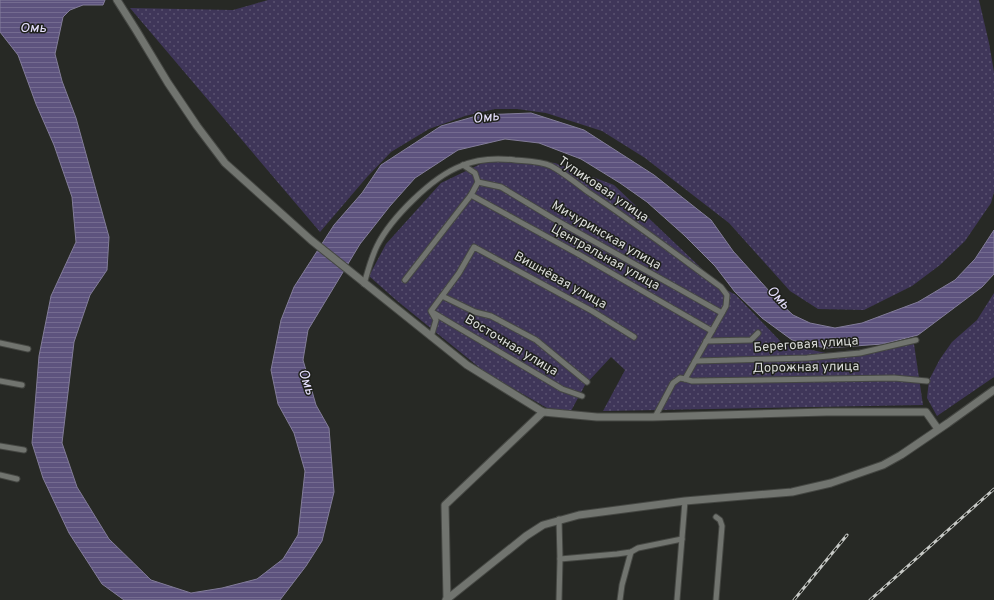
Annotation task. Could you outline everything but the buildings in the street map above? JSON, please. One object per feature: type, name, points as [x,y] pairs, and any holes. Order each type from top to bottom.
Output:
[{"type":"street","points":[[117,0],[168,83],[197,126],[225,163],[311,240],[431,337],[467,365],[543,412],[597,417],[655,417],[826,412],[926,412],[938,429]]},
{"type":"street","name":"Тупиковая улица","points":[[363,283],[377,247],[390,225],[433,182],[463,165],[480,161],[505,159],[528,161],[550,166],[605,202],[721,287],[727,295],[726,306],[722,313]]},
{"type":"street","points":[[405,280],[471,196],[478,182],[475,173],[463,165]]},
{"type":"street","name":"Мичуринская улица","points":[[478,182],[501,188],[722,313]]},
{"type":"street","name":"Центральная улица","points":[[471,196],[580,255],[712,331]]},
{"type":"street","name":"Вишнёвая улица","points":[[442,296],[459,273],[474,247],[592,311],[634,337]]},
{"type":"street","points":[[431,337],[436,320],[431,311],[442,296],[475,312],[491,316],[536,340],[587,382]]},
{"type":"street","name":"Восточная улица","points":[[431,311],[562,389],[582,396]]},
{"type":"street","points":[[655,417],[666,393],[673,383],[680,378],[685,380],[722,313]]},
{"type":"street","points":[[706,341],[752,340],[758,333]]},
{"type":"street","name":"Береговая улица","points":[[695,361],[807,358],[860,353],[916,340]]},
{"type":"street","points":[[0,344],[28,349]]},
{"type":"street","name":"Дорожная улица","points":[[685,380],[832,380],[894,378],[928,381]]},
{"type":"street","points":[[0,381],[22,385]]},
{"type":"street","points":[[446,599],[526,536],[543,525],[559,519],[579,515],[685,501],[792,492],[831,483],[883,465],[994,390]]},
{"type":"street","points":[[446,599],[445,505],[543,412]]},
{"type":"street","points":[[0,446],[24,450]]},
{"type":"street","points":[[0,476],[17,479]]},
{"type":"street","points":[[677,600],[685,501]]},
{"type":"street","points":[[716,517],[720,520],[722,526],[716,600]]},
{"type":"street","points":[[559,519],[559,600]]},
{"type":"street","points":[[560,559],[630,552],[638,548],[682,539]]},
{"type":"street","points":[[620,600],[622,584],[630,552]]},
{"type":"shaded area","points":[[268,0],[979,0],[994,72],[994,192],[991,203],[965,241],[940,265],[912,286],[864,310],[818,309],[790,291],[729,223],[645,158],[602,131],[546,113],[517,109],[495,109],[465,116],[429,129],[391,152],[367,177],[320,232],[130,8],[233,10]]},
{"type":"shaded area","points":[[493,158],[555,163],[614,185],[721,287],[736,295],[783,344],[826,353],[914,344],[923,405],[603,411],[625,370],[611,357],[585,385],[571,411],[547,408],[486,373],[396,300],[369,276],[386,244],[441,183]]},
{"type":"shaded area","points":[[994,293],[994,377],[937,416],[927,398],[929,380],[940,359],[952,342],[977,320]]},
{"type":"water","name":"Омь","points":[[0,0],[105,0],[103,5],[83,5],[70,10],[63,17],[55,54],[62,81],[76,118],[109,237],[107,270],[90,295],[74,342],[62,443],[77,487],[109,539],[151,580],[191,593],[222,588],[257,579],[283,559],[298,535],[305,471],[294,433],[278,404],[271,370],[281,320],[294,287],[334,225],[362,193],[381,165],[441,126],[480,115],[531,113],[584,130],[654,175],[711,220],[733,251],[779,302],[793,315],[810,323],[835,328],[862,323],[918,302],[955,280],[975,259],[994,230],[994,274],[982,287],[918,335],[883,344],[826,348],[806,344],[792,340],[762,318],[735,292],[715,266],[684,235],[647,202],[581,159],[539,143],[505,139],[458,150],[415,178],[390,206],[360,244],[308,330],[303,360],[316,405],[329,428],[334,492],[322,541],[306,566],[280,600],[124,600],[102,584],[69,533],[43,478],[32,443],[39,356],[51,296],[76,242],[72,197],[54,145],[36,104],[18,55],[0,32]]},
{"type":"railway","points":[[870,600],[994,489]]},
{"type":"railway","points":[[794,600],[847,535]]}]
